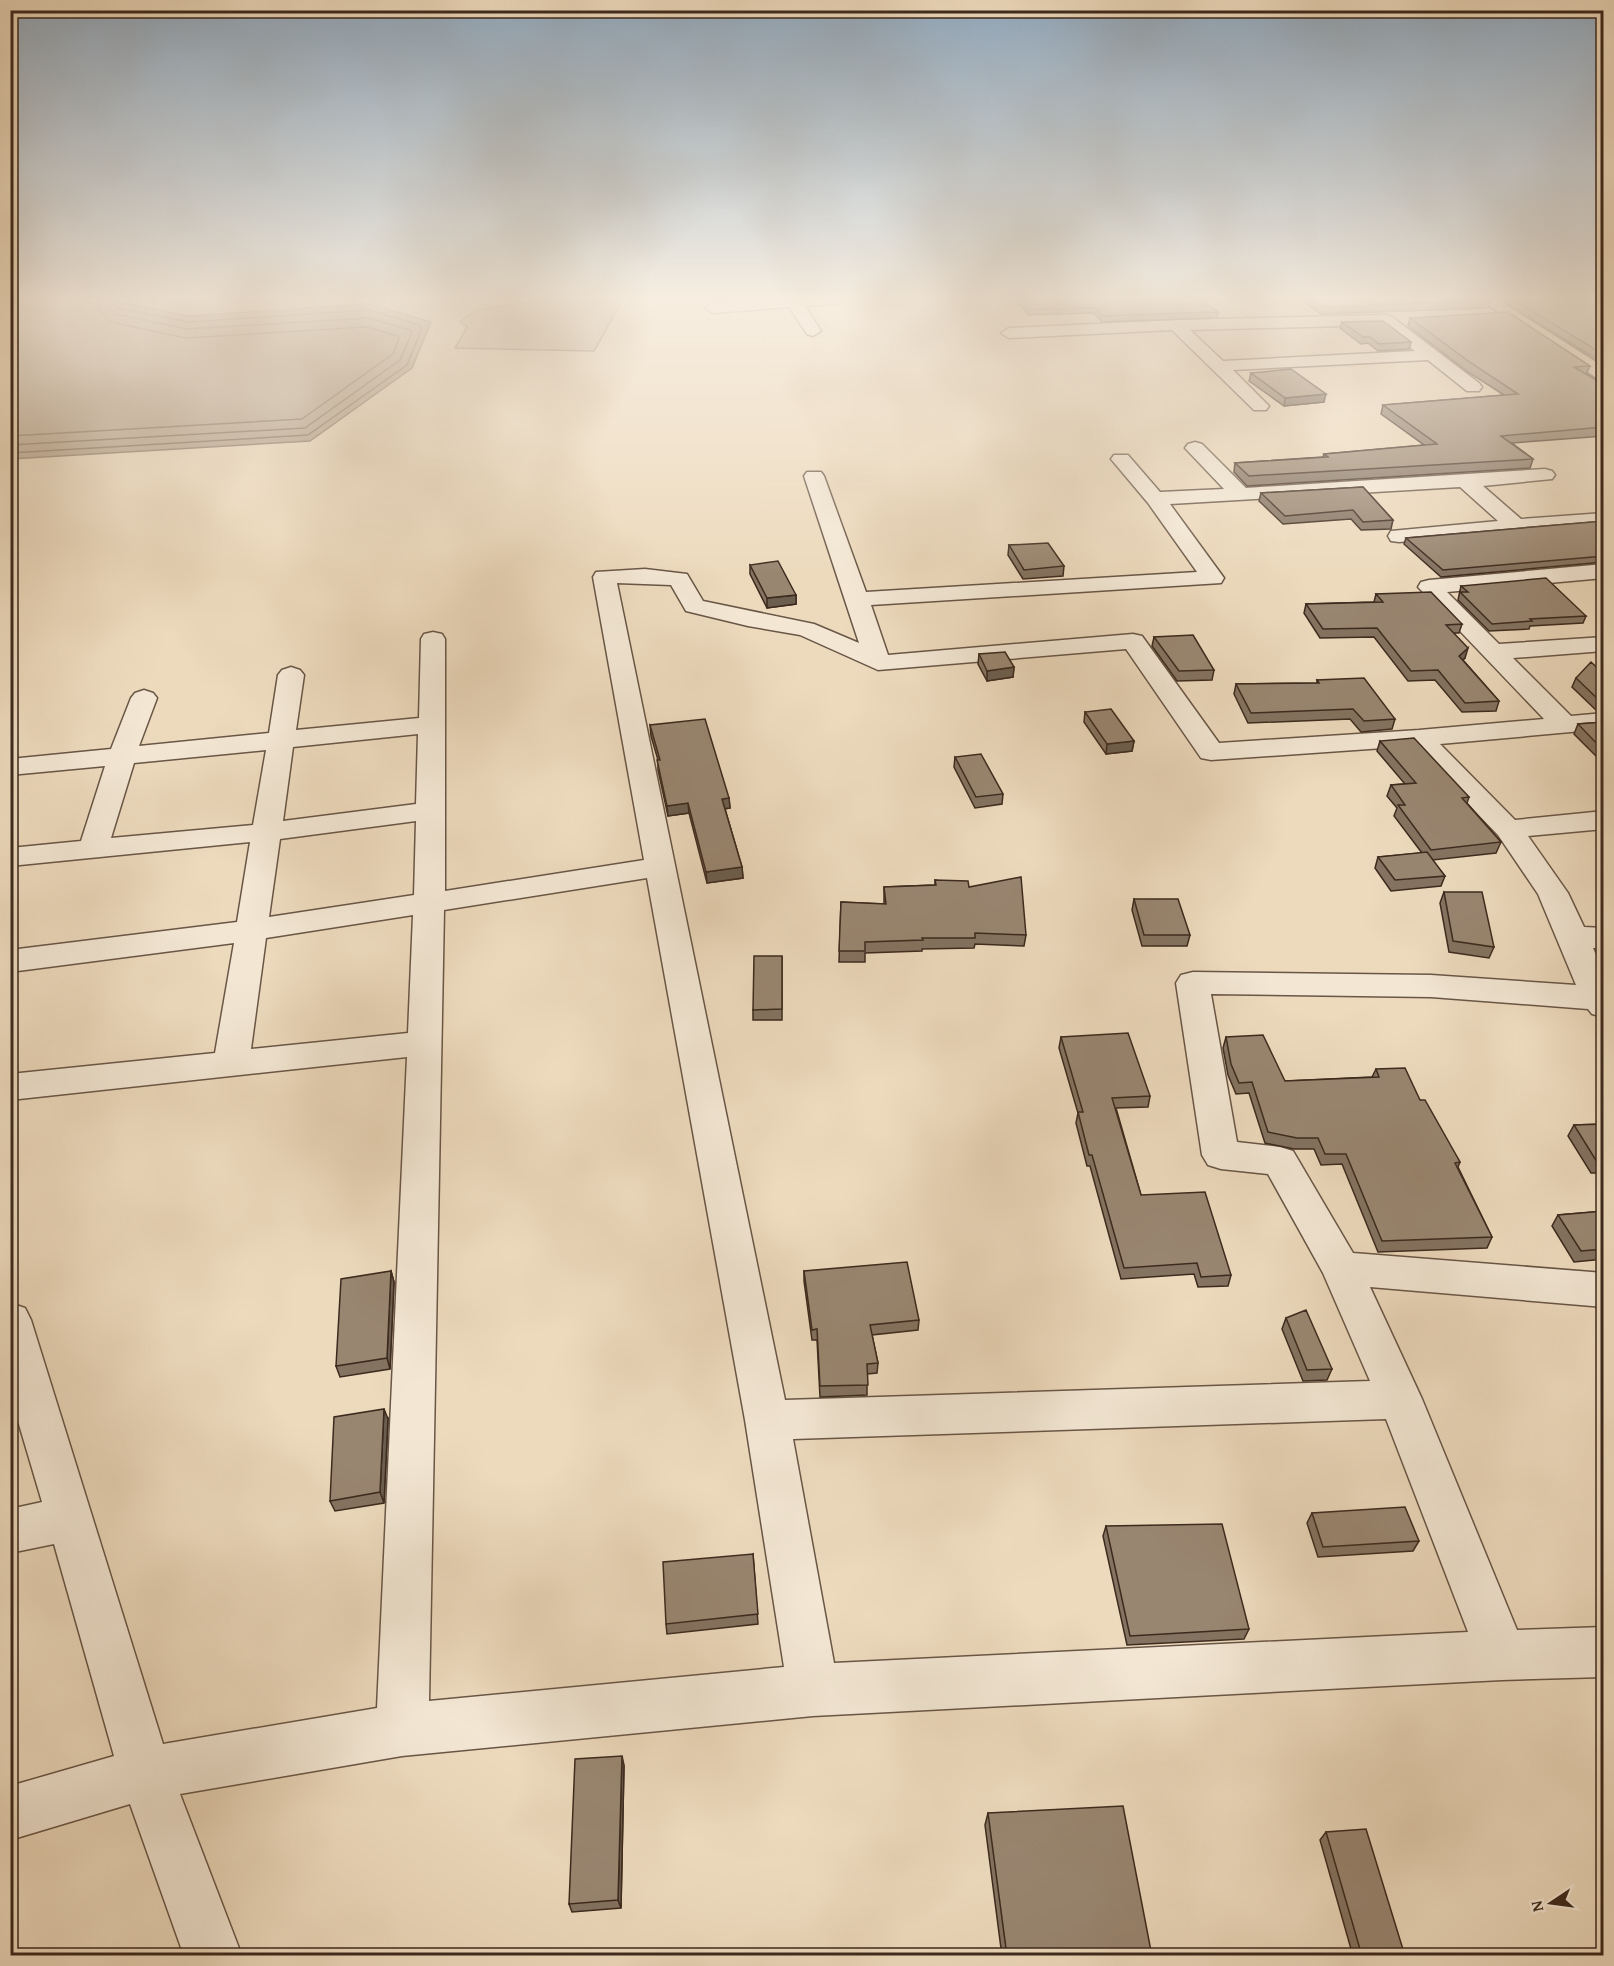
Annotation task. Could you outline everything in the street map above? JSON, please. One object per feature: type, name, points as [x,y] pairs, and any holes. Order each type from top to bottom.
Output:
[{"type":"street","points":[[1244,391],[1260,406]]},
{"type":"street","points":[[1195,448],[1242,495]]},
{"type":"street","points":[[857,599],[1213,578],[1155,499],[1121,459]]},
{"type":"street","points":[[1155,499],[1545,475]]},
{"type":"street","points":[[814,476],[878,663]]},
{"type":"street","points":[[1465,481],[1516,526]]},
{"type":"street","points":[[1399,536],[1604,519]]},
{"type":"street","points":[[1565,724],[1429,586],[1604,571]]},
{"type":"street","points":[[813,1690],[767,1420],[604,577],[645,576],[679,579],[694,606],[748,620],[806,629],[878,663],[1133,641],[1211,752],[1419,738],[1604,721]]},
{"type":"street","points":[[402,1730],[429,903],[433,639]]},
{"type":"street","points":[[1494,652],[1604,644]]},
{"type":"street","points":[[231,1064],[291,675]]},
{"type":"street","points":[[93,849],[122,756],[144,698]]},
{"type":"street","points":[[10,767],[431,725]]},
{"type":"street","points":[[1419,738],[1508,829],[1588,938],[1601,1002],[1431,986],[1193,984],[1221,1155],[1280,1161],[1341,1268],[1400,1399],[1502,1654]]},
{"type":"street","points":[[10,857],[267,832],[429,811]]},
{"type":"street","points":[[1508,829],[1604,819]]},
{"type":"street","points":[[10,961],[253,930],[660,867]]},
{"type":"street","points":[[10,1087],[424,1043]]},
{"type":"street","points":[[1341,1268],[1604,1290]]},
{"type":"street","points":[[10,1320],[146,1773],[213,1956]]},
{"type":"street","points":[[767,1420],[1400,1399]]},
{"type":"street","points":[[10,1531],[70,1518]]},
{"type":"street","points":[[10,1813],[146,1773],[402,1730],[813,1690],[1502,1654],[1604,1652]]},
{"type":"water","points":[[11,391],[380,391],[310,441],[11,459]]},
{"type":"building","points":[[1275,391],[1321,391],[1326,394],[1285,398]]},
{"type":"building","points":[[1513,391],[1604,391],[1604,427],[1501,436],[1533,459],[1249,476],[1235,463],[1328,457],[1324,454],[1437,444],[1383,405],[1518,394]]},
{"type":"building","points":[[1363,487],[1393,520],[1363,522],[1353,510],[1285,516],[1261,493]]},
{"type":"building","points":[[1604,521],[1604,556],[1443,570],[1406,538]]},
{"type":"building","points":[[1048,543],[1064,566],[1024,570],[1009,545]]},
{"type":"building","points":[[778,561],[796,595],[767,598],[750,565]]},
{"type":"building","points":[[1546,578],[1586,616],[1492,624],[1460,592],[1468,592],[1461,586]]},
{"type":"building","points":[[1431,592],[1462,624],[1446,625],[1468,648],[1459,656],[1499,701],[1465,703],[1438,670],[1411,671],[1377,628],[1323,629],[1306,604],[1383,602],[1376,594]]},
{"type":"building","points":[[1193,635],[1214,670],[1179,671],[1154,637]]},
{"type":"building","points":[[1005,652],[1014,667],[987,671],[979,654]]},
{"type":"building","points":[[1591,662],[1604,674],[1604,702],[1601,702],[1576,678]]},
{"type":"building","points":[[1364,678],[1395,719],[1364,721],[1353,709],[1251,713],[1236,684],[1319,683],[1317,680]]},
{"type":"building","points":[[1111,709],[1134,741],[1107,744],[1085,712]]},
{"type":"building","points":[[705,719],[729,798],[722,799],[742,867],[706,872],[688,803],[667,806],[657,760],[660,760],[650,725]]},
{"type":"building","points":[[1604,722],[1604,747],[1601,748],[1578,724]]},
{"type":"building","points":[[1414,738],[1469,797],[1462,798],[1501,842],[1431,850],[1398,805],[1405,805],[1391,785],[1416,783],[1380,741]]},
{"type":"building","points":[[981,754],[1003,794],[976,797],[955,757]]},
{"type":"building","points":[[1427,852],[1445,876],[1395,880],[1378,857]]},
{"type":"building","points":[[1021,877],[1026,935],[975,933],[975,938],[922,938],[923,940],[865,942],[865,951],[839,951],[841,902],[886,904],[884,887],[936,885],[935,880],[968,881],[969,887]]},
{"type":"building","points":[[1444,892],[1482,892],[1494,947],[1453,941]]},
{"type":"building","points":[[1134,899],[1178,899],[1190,935],[1144,935]]},
{"type":"building","points":[[754,956],[782,956],[782,1009],[753,1010]]},
{"type":"building","points":[[1128,1033],[1150,1096],[1112,1098],[1141,1195],[1205,1192],[1231,1275],[1201,1277],[1197,1263],[1124,1268],[1092,1155],[1089,1155],[1078,1112],[1083,1112],[1061,1037]]},
{"type":"building","points":[[1263,1035],[1285,1081],[1379,1077],[1376,1069],[1405,1068],[1420,1100],[1425,1100],[1460,1162],[1455,1163],[1492,1237],[1382,1241],[1346,1154],[1325,1154],[1318,1138],[1297,1138],[1268,1132],[1252,1082],[1239,1083],[1231,1064],[1226,1037]]},
{"type":"building","points":[[1604,1124],[1604,1162],[1597,1162],[1574,1125]]},
{"type":"building","points":[[1604,1211],[1604,1249],[1581,1251],[1558,1215]]},
{"type":"building","points":[[907,1262],[919,1320],[870,1325],[878,1363],[867,1364],[868,1385],[820,1386],[817,1329],[812,1330],[804,1271]]},
{"type":"building","points":[[391,1271],[387,1358],[336,1366],[341,1279]]},
{"type":"building","points":[[1306,1310],[1332,1369],[1307,1370],[1286,1318]]},
{"type":"building","points":[[384,1409],[380,1492],[330,1501],[334,1417]]},
{"type":"building","points":[[1405,1507],[1419,1541],[1323,1547],[1312,1513]]},
{"type":"building","points":[[1222,1524],[1249,1629],[1130,1636],[1106,1526]]},
{"type":"building","points":[[753,1554],[758,1614],[666,1624],[663,1562]]},
{"type":"building","points":[[622,1756],[618,1900],[569,1904],[575,1759]]},
{"type":"building","points":[[1123,1806],[1152,1956],[1007,1956],[988,1813]]},
{"type":"building","points":[[1366,1829],[1405,1956],[1362,1956],[1326,1832]]}]
